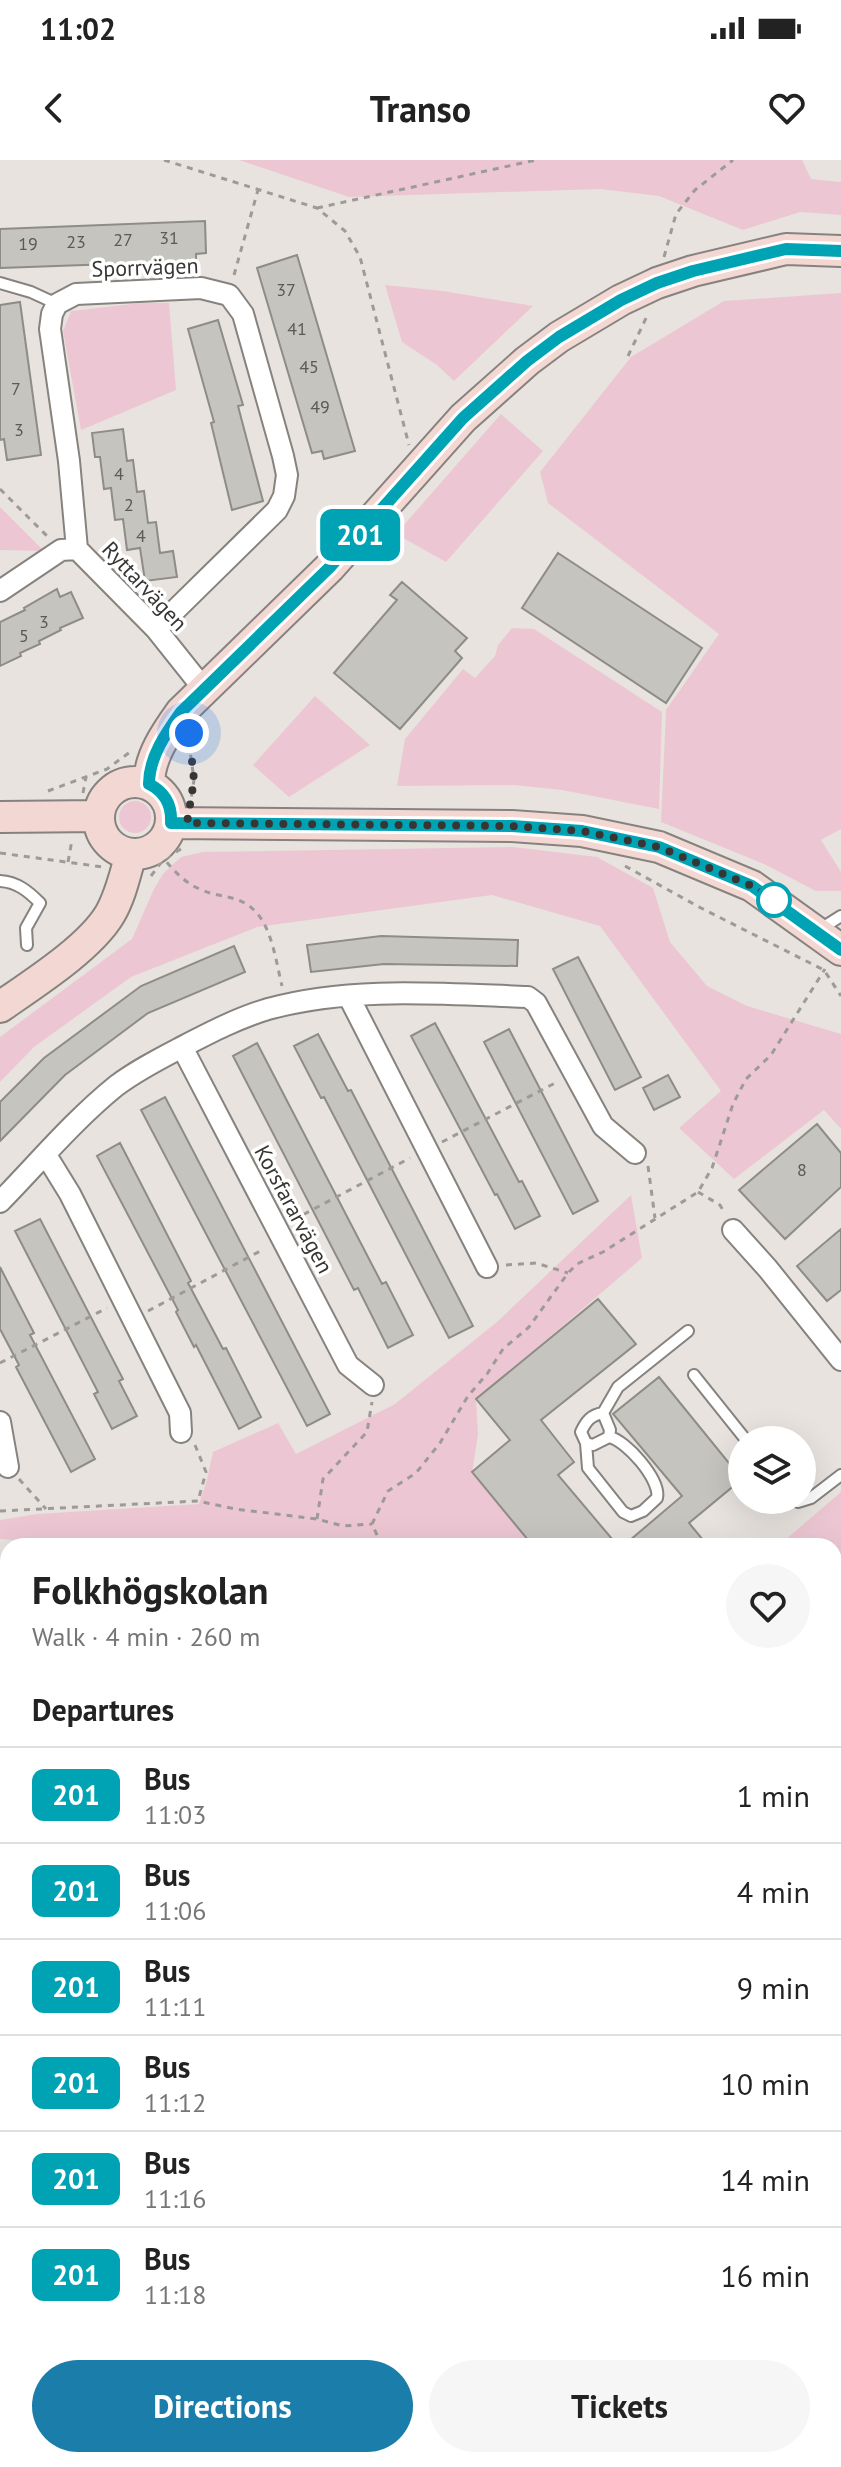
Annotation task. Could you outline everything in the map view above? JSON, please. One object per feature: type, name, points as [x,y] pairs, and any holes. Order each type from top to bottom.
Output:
[{"type":"street","points":[[149,784],[149,772],[162,739],[203,688],[330,567],[463,418],[527,361],[589,318],[657,283],[719,264],[786,249],[841,251]]},
{"type":"street","name":"Sporrvägen","points":[[57,304],[76,294],[201,288],[229,295]]},
{"type":"street","points":[[156,629],[267,522],[284,496],[287,475],[283,456],[243,314],[229,295]]},
{"type":"street","points":[[0,591],[69,550],[69,461],[50,329],[57,304]]},
{"type":"street","name":"Ryttarvägen","points":[[69,550],[156,629],[203,688]]},
{"type":"street","points":[[136,867],[109,843],[101,830],[99,816],[104,799],[115,787],[128,782],[149,784],[166,798],[179,823]]},
{"type":"street","points":[[0,817],[99,816]]},
{"type":"street","points":[[0,1007],[93,937],[109,916],[144,854],[157,847],[179,823],[512,826],[582,831],[659,847],[702,863],[829,924],[835,957]]},
{"type":"street","points":[[0,1202],[75,1123],[116,1086],[182,1047],[228,1024],[287,1005],[408,992],[528,997],[541,1011],[603,1126],[635,1153]]},
{"type":"street","points":[[349,997],[487,1267]]},
{"type":"street","name":"Korsfararvägen","points":[[182,1047],[348,1365],[373,1385]]},
{"type":"street","points":[[46,1155],[70,1194],[180,1413],[181,1432]]},
{"type":"street","points":[[733,1230],[841,1360]]},
{"type":"street","points":[[0,1422],[8,1467]]},
{"type":"lane","points":[[0,283],[57,304]]},
{"type":"lane","points":[[0,881],[25,889],[40,903],[26,928],[27,945]]},
{"type":"lane","points":[[603,1413],[618,1387],[688,1331]]},
{"type":"lane","points":[[694,1375],[735,1426]]},
{"type":"lane","points":[[603,1413],[610,1430],[609,1437]]},
{"type":"lane","points":[[586,1443],[593,1445],[609,1437],[620,1439],[657,1483],[657,1498],[643,1511],[631,1516],[623,1512],[588,1468],[586,1443],[581,1432],[594,1414],[603,1413]]},
{"type":"lane","points":[[816,1494],[841,1475]]},
{"type":"path","points":[[164,160],[317,208],[345,231],[360,257],[410,448],[423,464]]},
{"type":"path","points":[[317,208],[536,160]]},
{"type":"path","points":[[628,356],[655,299],[676,214],[695,190],[733,160]]},
{"type":"path","points":[[229,295],[258,190]]},
{"type":"path","points":[[0,489],[69,550]]},
{"type":"path","points":[[178,716],[189,726],[194,780],[179,823],[182,848],[164,859],[190,884],[204,892],[242,901],[256,911],[275,955],[287,1005]]},
{"type":"path","points":[[40,794],[107,769],[129,753],[137,741]]},
{"type":"path","points":[[0,853],[136,867]]},
{"type":"path","points":[[615,860],[701,908],[835,957]]},
{"type":"path","points":[[835,957],[841,996]]},
{"type":"path","points":[[372,1524],[388,1491],[416,1473],[503,1349],[529,1327],[568,1273],[577,1264],[603,1252],[698,1192],[712,1168],[733,1104],[746,1079],[771,1055],[835,957]]},
{"type":"path","points":[[134,1319],[426,1150],[573,1073]]},
{"type":"path","points":[[635,1153],[648,1162],[655,1218]]},
{"type":"path","points":[[698,1192],[720,1205],[733,1230]]},
{"type":"path","points":[[487,1267],[536,1263],[568,1273]]},
{"type":"path","points":[[0,1363],[123,1299]]},
{"type":"path","points":[[317,1519],[323,1479],[367,1432],[372,1414],[373,1385]]},
{"type":"path","points":[[181,1432],[196,1446],[206,1472],[198,1501]]},
{"type":"path","points":[[8,1467],[46,1509]]},
{"type":"path","points":[[0,1511],[198,1501],[317,1519],[343,1526],[372,1524]]},
{"type":"path","points":[[372,1524],[378,1538]]},
{"type":"shaded area","points":[[239,160],[802,160],[811,179],[841,182],[841,215],[800,212],[743,230],[659,196],[600,189],[349,197]]},
{"type":"shaded area","points":[[385,285],[533,306],[454,381],[437,365],[402,342]]},
{"type":"shaded area","points":[[841,293],[841,829],[821,840],[841,872],[841,891],[816,891],[764,864],[661,822],[666,710],[719,634],[548,503],[540,472],[631,357],[724,301]]},
{"type":"shaded area","points":[[169,303],[176,390],[81,430],[63,331],[71,311]]},
{"type":"shaded area","points":[[501,414],[543,451],[446,562],[396,534]]},
{"type":"shaded area","points":[[0,507],[44,551],[0,550]]},
{"type":"shaded area","points":[[512,628],[534,629],[662,712],[659,809],[562,790],[514,785],[397,786],[405,739],[463,669],[475,678],[495,656],[498,645]]},
{"type":"shaded area","points":[[315,696],[370,745],[289,797],[253,765]]},
{"type":"shaded area","points":[[135,801],[147,805],[151,817],[147,829],[135,833],[123,829],[119,817],[123,805]]},
{"type":"shaded area","points":[[513,847],[597,857],[653,888],[670,942],[707,986],[747,1006],[841,1034],[841,1129],[824,1110],[734,1179],[679,1128],[721,1091],[600,926],[492,895],[257,927],[131,977],[34,1047],[0,1082],[0,1037],[132,939],[154,889],[163,874],[181,857],[203,852]]},
{"type":"shaded area","points":[[631,1195],[642,1258],[476,1400],[478,1434],[472,1473],[526,1538],[0,1538],[0,1520],[37,1514],[199,1504],[213,1452],[278,1423],[296,1454],[395,1404],[497,1322]]},
{"type":"shaded area","points":[[841,1492],[841,1538],[787,1538]]},
{"type":"building","points":[[205,221],[206,253],[196,254],[196,261],[0,268],[0,229]]},
{"type":"building","points":[[297,255],[355,451],[324,459],[322,451],[312,453],[257,268]]},
{"type":"building","points":[[20,302],[41,455],[7,460],[4,439],[0,440],[0,305]]},
{"type":"building","points":[[218,320],[243,405],[238,406],[263,501],[232,510],[211,423],[214,422],[188,329]]},
{"type":"building","points":[[123,429],[127,461],[133,460],[137,492],[144,491],[148,523],[156,522],[160,553],[173,551],[177,577],[145,581],[140,548],[127,550],[123,519],[115,520],[111,488],[104,489],[100,457],[95,457],[92,433]]},
{"type":"building","points":[[558,553],[702,648],[666,703],[522,608]]},
{"type":"building","points":[[402,582],[467,638],[455,651],[462,658],[400,729],[334,673],[397,600],[390,595]]},
{"type":"building","points":[[57,589],[60,597],[71,592],[83,618],[60,628],[39,641],[40,644],[0,666],[0,622]]},
{"type":"building","points":[[381,936],[518,940],[517,966],[384,964],[311,972],[307,945]]},
{"type":"building","points":[[234,946],[245,972],[148,1013],[65,1075],[0,1141],[0,1102],[44,1058],[141,986]]},
{"type":"building","points":[[578,957],[641,1077],[615,1090],[553,969]]},
{"type":"building","points":[[435,1023],[540,1216],[515,1229],[411,1036]]},
{"type":"building","points":[[509,1029],[598,1201],[573,1214],[484,1042]]},
{"type":"building","points":[[318,1034],[348,1091],[351,1090],[473,1326],[449,1338],[324,1097],[321,1098],[294,1046]]},
{"type":"building","points":[[257,1043],[382,1284],[386,1282],[413,1335],[388,1348],[358,1288],[354,1290],[233,1056]]},
{"type":"building","points":[[668,1075],[680,1097],[654,1110],[643,1088]]},
{"type":"building","points":[[165,1097],[330,1414],[307,1426],[141,1110]]},
{"type":"building","points":[[817,1124],[841,1153],[841,1187],[785,1239],[739,1190]]},
{"type":"building","points":[[120,1143],[191,1281],[188,1283],[261,1417],[239,1429],[97,1156]]},
{"type":"building","points":[[40,1219],[123,1379],[119,1381],[137,1416],[112,1429],[94,1394],[98,1392],[15,1231]]},
{"type":"building","points":[[841,1229],[841,1290],[827,1301],[797,1266]]},
{"type":"building","points":[[0,1267],[34,1333],[30,1335],[95,1459],[71,1472],[16,1367],[19,1365],[0,1329]]},
{"type":"building","points":[[598,1299],[636,1344],[541,1420],[574,1462],[558,1475],[611,1538],[526,1538],[472,1472],[510,1440],[476,1399]]},
{"type":"building","points":[[659,1377],[728,1462],[728,1491],[689,1523],[701,1538],[632,1538],[682,1496],[613,1414]]},
{"type":"bus line","name":"201","points":[[841,251],[786,249],[693,271],[657,283],[589,318],[527,361],[463,418],[330,567],[203,688],[162,739],[149,772],[149,784],[166,798],[171,810],[171,823],[512,826],[582,831],[659,847],[752,886],[841,950]]},
{"type":"route","points":[[189,733],[194,780],[187,823],[512,826],[582,831],[659,847],[752,886],[774,900]]}]
